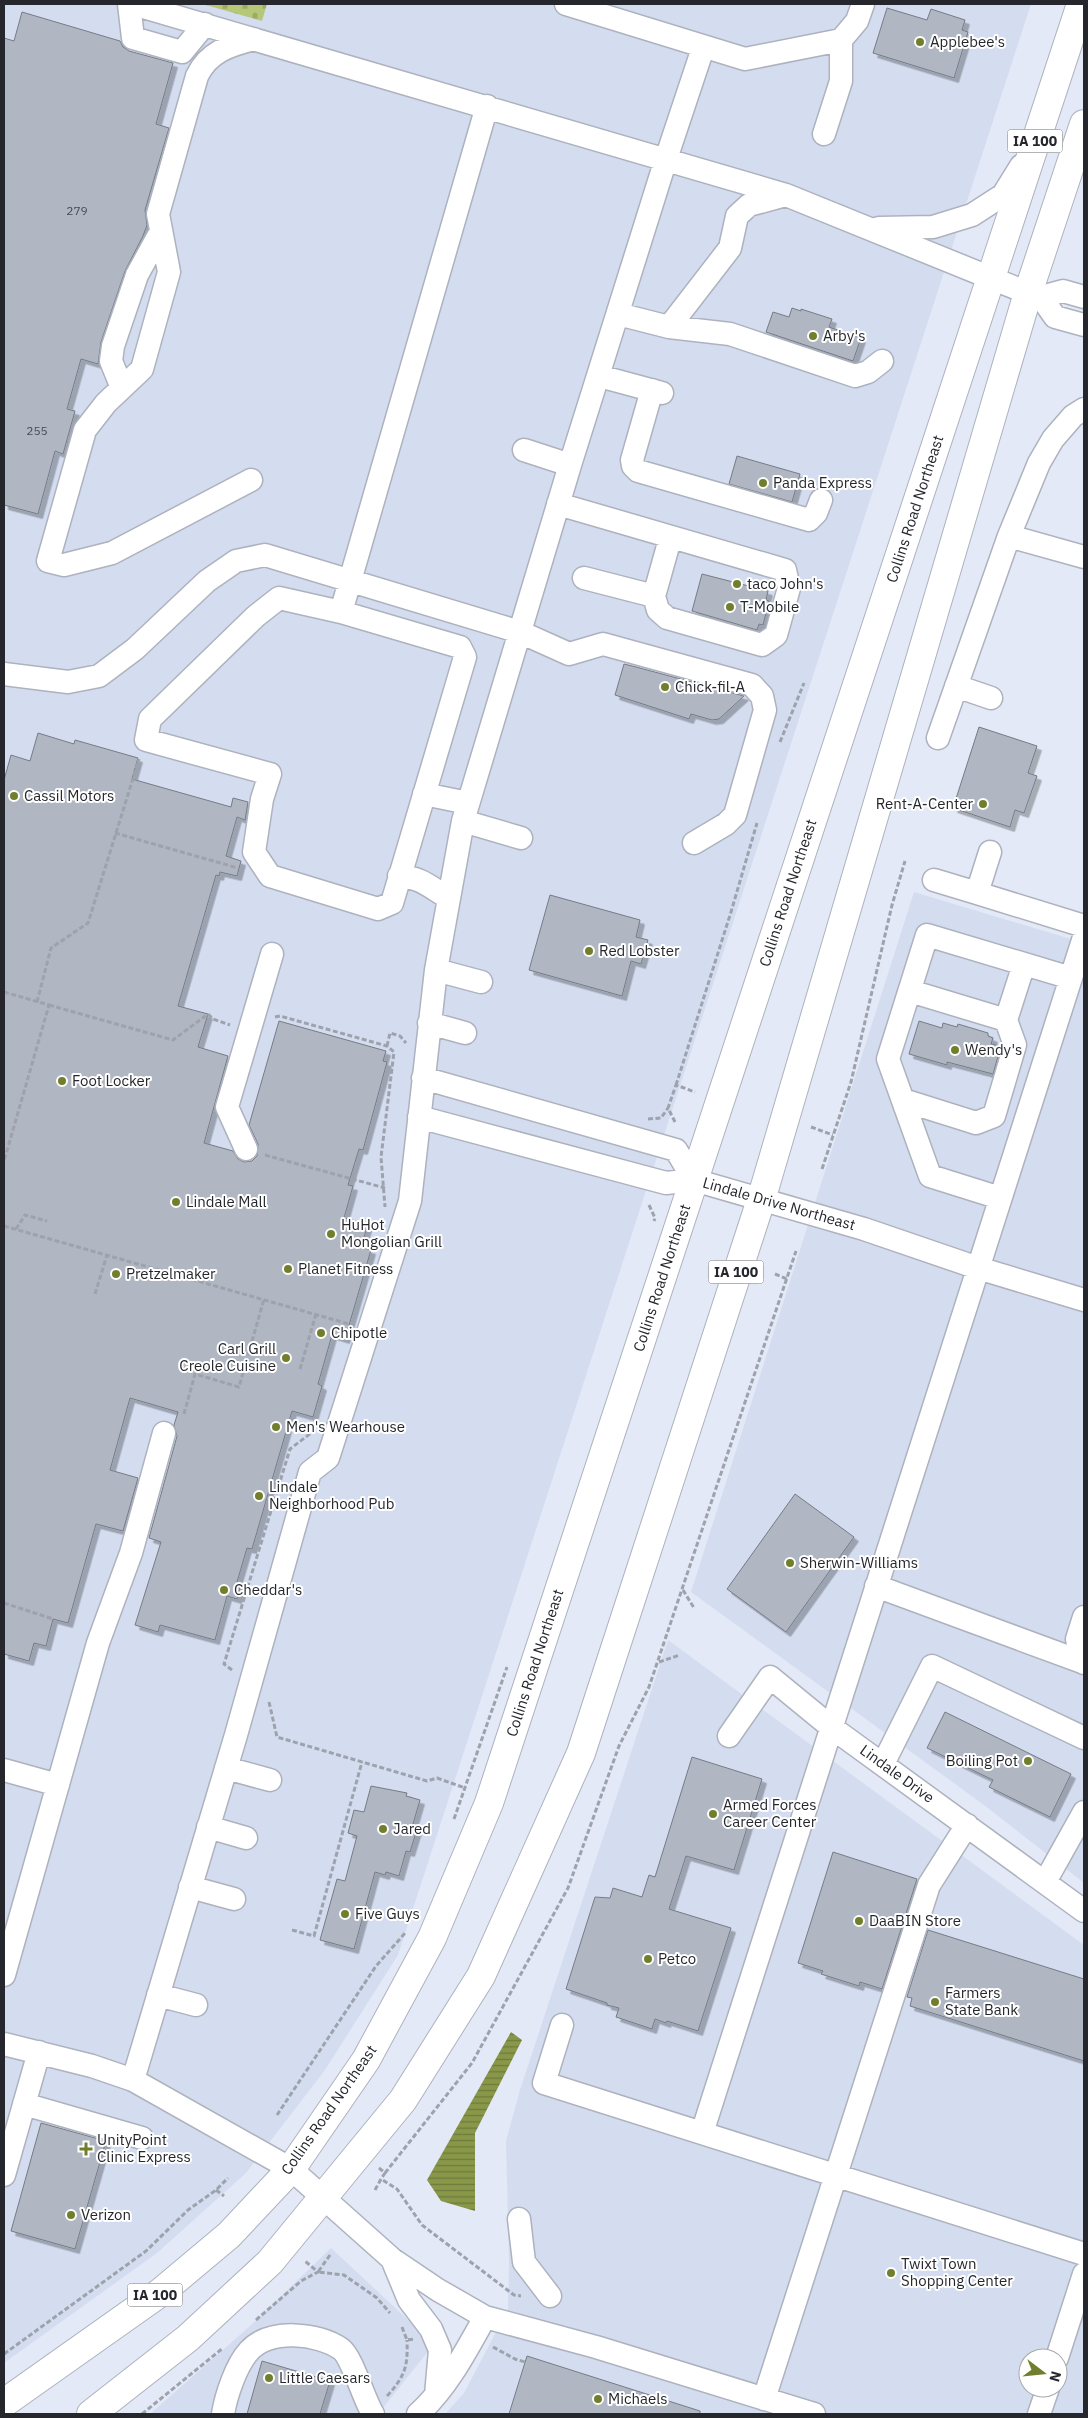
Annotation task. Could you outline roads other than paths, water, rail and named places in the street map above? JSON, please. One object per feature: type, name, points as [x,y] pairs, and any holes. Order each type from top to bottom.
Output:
[{"type":"highway","name":"Collins Road Northeast","points":[[4,2403],[161,2292],[229,2235],[291,2168],[366,2060],[432,1938],[489,1803],[1081,4]]},
{"type":"highway","name":"IA 100","points":[[91,2414],[188,2338],[263,2268],[403,2100],[481,1976],[581,1752],[761,1200],[783,1119],[1034,295],[1084,124]]},
{"type":"street","points":[[129,4],[133,38],[182,52],[205,24]]},
{"type":"street","points":[[133,4],[786,195],[1034,295],[1055,317],[1084,325]]},
{"type":"street","points":[[573,5],[704,48],[745,59],[841,40],[857,21],[863,4]]},
{"type":"street","points":[[251,480],[112,553],[64,565],[48,561],[85,430],[106,403],[142,369],[169,272],[160,233],[158,214],[197,76],[203,64],[227,46],[254,38]]},
{"type":"street","points":[[824,134],[841,81],[841,40]]},
{"type":"street","points":[[133,2080],[226,1768],[310,1472],[328,1458],[410,1201],[436,970],[466,812],[570,465],[666,159],[704,48]]},
{"type":"street","points":[[341,612],[487,106]]},
{"type":"street","points":[[868,228],[933,227],[972,215],[1003,195],[1033,146]]},
{"type":"street","points":[[669,327],[730,248],[737,216],[749,205],[786,195]]},
{"type":"street","points":[[122,388],[111,361],[113,346],[136,275],[160,233]]},
{"type":"street","points":[[1034,295],[1063,291],[1084,297]]},
{"type":"street","points":[[618,314],[669,327],[730,334],[855,376],[868,372],[882,361]]},
{"type":"street","points":[[599,376],[657,391],[632,460],[633,466],[638,471],[810,520],[816,513],[821,500]]},
{"type":"street","points":[[938,738],[1009,536],[1039,463],[1053,439],[1081,419]]},
{"type":"street","points":[[524,450],[570,465]]},
{"type":"street","points":[[558,504],[670,539],[785,570],[789,588],[776,635],[762,644],[667,618],[658,610],[654,596],[670,539]]},
{"type":"street","points":[[1009,536],[1084,557]]},
{"type":"street","points":[[4,674],[68,682],[98,676],[135,649],[207,582],[236,562],[265,555],[351,579],[520,632],[569,654],[603,644],[752,685],[762,696],[765,710],[735,815],[726,824],[694,843]]},
{"type":"street","points":[[584,578],[654,596]]},
{"type":"street","points":[[279,598],[341,612],[460,647],[465,657],[392,904],[378,909],[270,876],[254,852],[262,799],[270,774],[146,740],[150,719],[256,616],[279,598]]},
{"type":"street","points":[[956,686],[991,698]]},
{"type":"street","points":[[424,794],[521,838]]},
{"type":"street","points":[[977,893],[990,852]]},
{"type":"street","points":[[399,876],[415,877],[426,882],[449,898]]},
{"type":"street","points":[[934,880],[1084,926]]},
{"type":"street","points":[[1000,1198],[930,1176],[888,1059],[927,935],[1071,978]]},
{"type":"street","points":[[702,2133],[1084,937]]},
{"type":"street","points":[[246,1149],[227,1107],[272,954]]},
{"type":"street","points":[[903,1100],[976,1123],[994,1116],[1015,1045],[1006,1020],[1024,964]]},
{"type":"street","points":[[436,970],[481,982]]},
{"type":"street","points":[[910,991],[1006,1020]]},
{"type":"street","points":[[429,1023],[464,1033]]},
{"type":"street","points":[[419,1116],[666,1183],[694,1180],[676,1150],[423,1078]]},
{"type":"street","name":"Lindale Drive Northeast","points":[[694,1180],[864,1229],[978,1268],[1084,1300]]},
{"type":"street","points":[[4,1975],[98,1643],[130,1553],[164,1433]]},
{"type":"street","points":[[876,1586],[1083,1662]]},
{"type":"street","points":[[1083,1662],[1077,1639],[1084,1617]]},
{"type":"street","points":[[883,1764],[932,1666],[1084,1738]]},
{"type":"street","name":"Lindale Drive","points":[[729,1736],[770,1677],[831,1727],[1084,1910]]},
{"type":"street","points":[[226,1768],[270,1780]]},
{"type":"street","points":[[4,1770],[58,1784]]},
{"type":"street","points":[[1045,1882],[1084,1812]]},
{"type":"street","points":[[764,2399],[929,1885],[967,1824]]},
{"type":"street","points":[[208,1827],[246,1838]]},
{"type":"street","points":[[190,1887],[234,1900]]},
{"type":"street","points":[[158,1995],[196,2005]]},
{"type":"street","points":[[562,2025],[544,2083],[1084,2254]]},
{"type":"street","points":[[4,2044],[92,2066],[133,2080],[291,2168],[392,2259],[438,2290],[485,2317],[596,2347],[814,2414]]},
{"type":"street","points":[[4,2175],[39,2052]]},
{"type":"street","points":[[24,2104],[142,2138]]},
{"type":"street","points":[[519,2219],[524,2262],[550,2296]]},
{"type":"street","points":[[392,2259],[409,2300],[431,2329],[440,2350],[436,2395]]},
{"type":"street","points":[[1060,2348],[1084,2274]]},
{"type":"street","points":[[418,2414],[436,2395],[463,2358],[485,2317]]},
{"type":"street","points":[[223,2414],[234,2377],[249,2351],[263,2341],[289,2334],[317,2338],[343,2350],[372,2413]]},
{"type":"street","points":[[1039,2414],[1045,2398]]},
{"type":"place","name":"Applebee's","points":[[920,42]]},
{"type":"place","name":"Arby's","points":[[813,336]]},
{"type":"place","name":"Panda Express","points":[[763,483]]},
{"type":"place","name":"taco John's","points":[[737,584]]},
{"type":"place","name":"T-Mobile","points":[[730,607]]},
{"type":"place","name":"Chick-fil-A","points":[[665,687]]},
{"type":"place","name":"Cassil Motors","points":[[14,796]]},
{"type":"place","name":"Rent-A-Center","points":[[983,804]]},
{"type":"place","name":"Red Lobster","points":[[589,951]]},
{"type":"place","name":"Wendy's","points":[[955,1050]]},
{"type":"place","name":"Foot Locker","points":[[62,1081]]},
{"type":"place","name":"Lindale Mall","points":[[176,1202]]},
{"type":"place","name":"HuHot Mongolian Grill","points":[[331,1234]]},
{"type":"place","name":"Planet Fitness","points":[[288,1269]]},
{"type":"place","name":"Pretzelmaker","points":[[116,1274]]},
{"type":"place","name":"Chipotle","points":[[321,1333]]},
{"type":"place","name":"Carl Grill Creole Cuisine","points":[[286,1358]]},
{"type":"place","name":"Men's Wearhouse","points":[[276,1427]]},
{"type":"place","name":"Lindale Neighborhood Pub","points":[[259,1496]]},
{"type":"place","name":"Sherwin-Williams","points":[[790,1563]]},
{"type":"place","name":"Cheddar's","points":[[224,1590]]},
{"type":"place","name":"Boiling Pot","points":[[1028,1761]]},
{"type":"place","name":"Armed Forces Career Center","points":[[713,1814]]},
{"type":"place","name":"Jared","points":[[383,1829]]},
{"type":"place","name":"Five Guys","points":[[345,1914]]},
{"type":"place","name":"DaaBIN Store","points":[[859,1921]]},
{"type":"place","name":"Petco","points":[[648,1959]]},
{"type":"place","name":"Farmers State Bank","points":[[935,2002]]},
{"type":"place","name":"UnityPoint Clinic Express","points":[[86,2149]]},
{"type":"place","name":"Verizon","points":[[71,2215]]},
{"type":"place","name":"Twixt Town Shopping Center","points":[[891,2273]]},
{"type":"place","name":"Little Caesars","points":[[269,2378]]},
{"type":"place","name":"Michaels","points":[[598,2399]]}]
